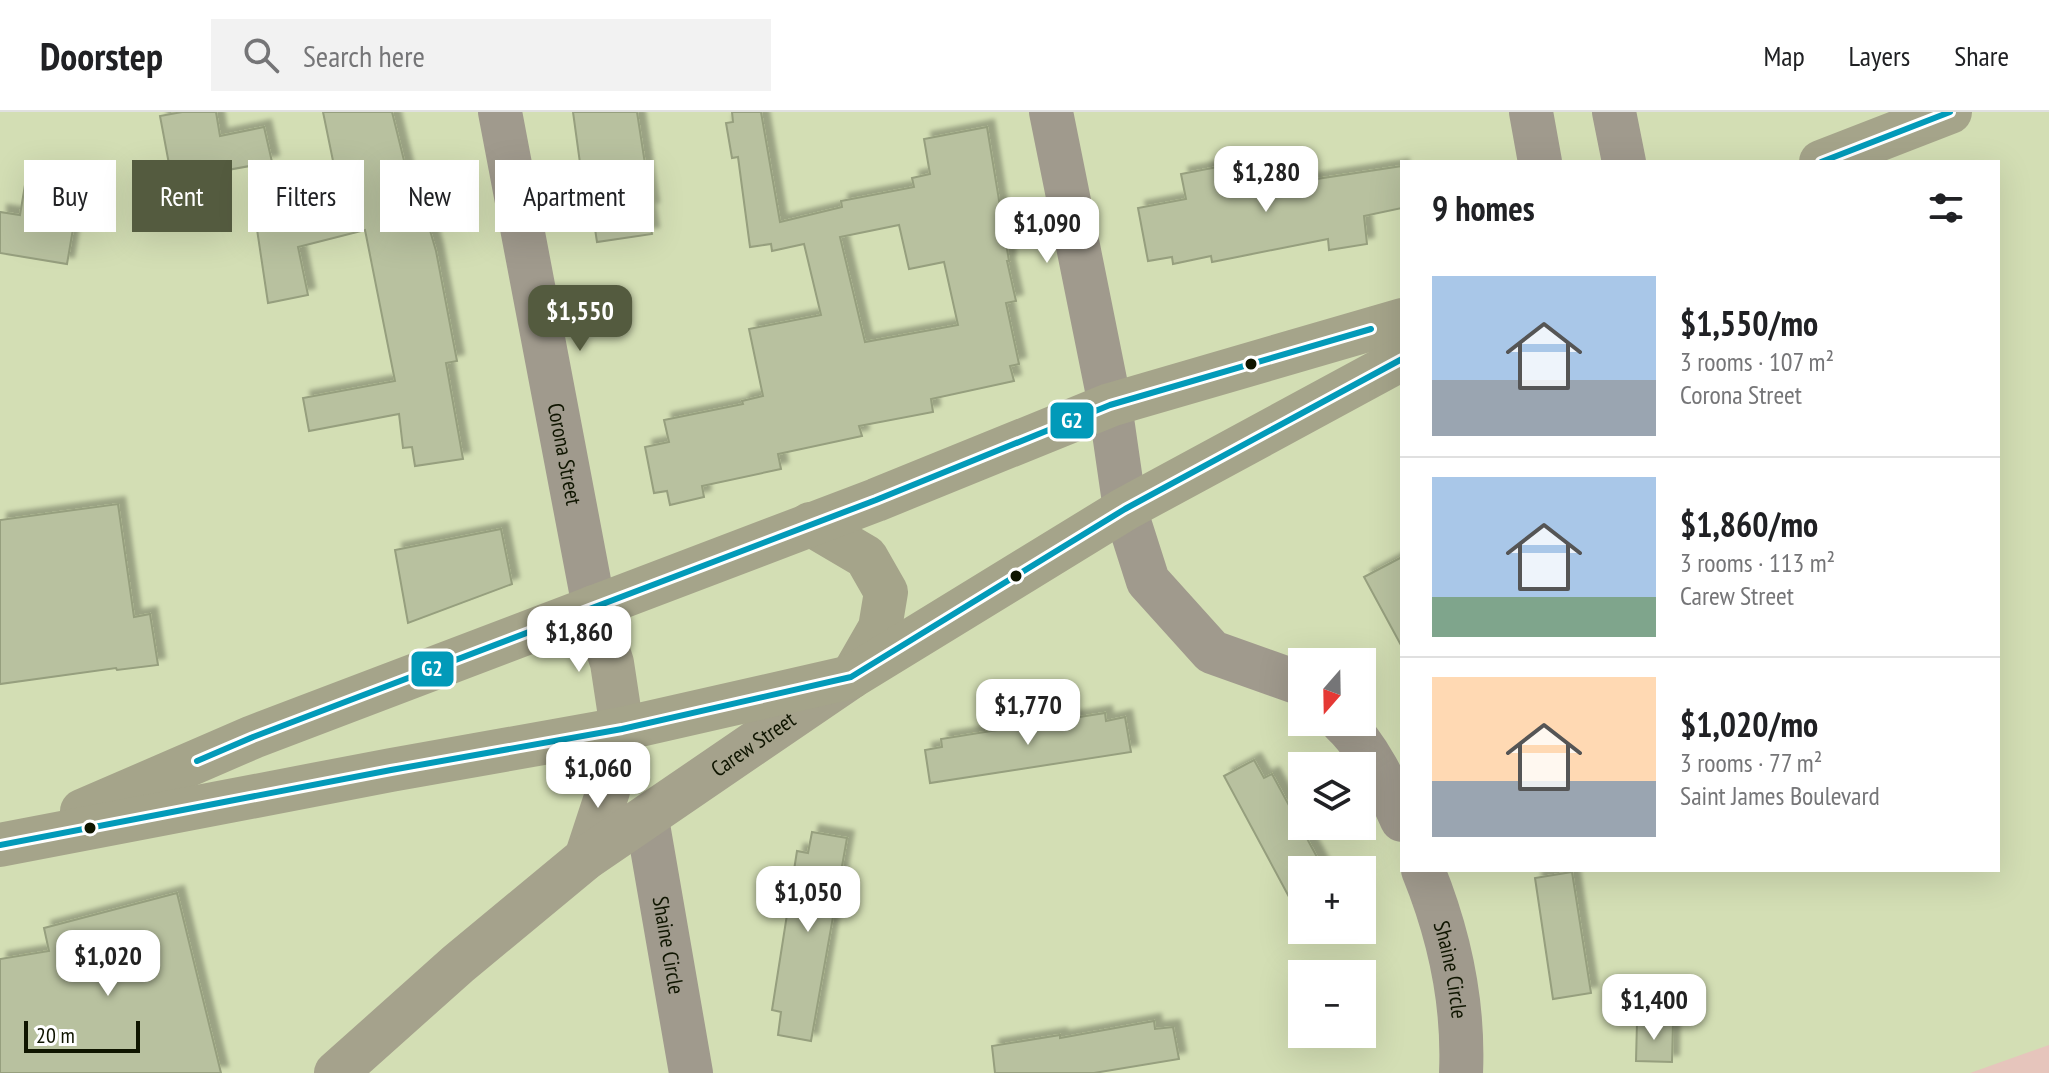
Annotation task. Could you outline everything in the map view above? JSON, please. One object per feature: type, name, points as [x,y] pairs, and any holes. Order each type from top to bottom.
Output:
[{"type":"main road","points":[[1826,160],[1950,112]]},
{"type":"main road","points":[[1,845],[253,737],[810,524],[1110,405],[1400,321]]},
{"type":"main road","name":"Carew Street","points":[[336,1073],[458,964],[586,858],[851,677],[1125,509],[1400,360]]},
{"type":"main road","points":[[1,845],[622,729],[851,677],[880,628],[886,592],[866,557],[810,524]]},
{"type":"main road","points":[[586,858],[608,791],[622,729],[612,663],[594,607]]},
{"type":"street","name":"Corona Street","points":[[500,112],[594,607]]},
{"type":"street","points":[[1051,112],[1110,405],[1125,509],[1148,581],[1212,652],[1288,679]]},
{"type":"street","points":[[1531,112],[1540,160]]},
{"type":"street","points":[[1614,112],[1624,160]]},
{"type":"street","points":[[1354,736],[1389,790],[1400,815]]},
{"type":"street","name":"Shaine Circle","points":[[647,819],[691,1073]]},
{"type":"street","name":"Shaine Circle","points":[[1424,872],[1438,908],[1450,955],[1458,1005],[1461,1073]]},
{"type":"shaded area","points":[[2049,1045],[2049,1073],[1970,1073]]},
{"type":"building","points":[[182,112],[216,112],[220,136],[264,127],[272,160],[248,160],[248,166],[232,169],[232,160],[168,160],[160,116]]},
{"type":"building","points":[[323,112],[392,112],[404,160],[380,160],[380,232],[430,232],[457,361],[446,363],[463,459],[415,466],[412,447],[403,448],[399,414],[309,431],[303,398],[395,381],[364,230],[364,160],[333,160]]},
{"type":"building","points":[[573,112],[637,112],[644,160],[580,160]]},
{"type":"building","points":[[732,112],[761,112],[780,222],[842,207],[841,201],[914,187],[912,178],[930,174],[924,139],[987,127],[1016,301],[1006,303],[1019,364],[1010,366],[1014,381],[931,399],[933,412],[859,426],[862,436],[778,454],[781,469],[702,486],[704,497],[670,505],[667,491],[654,493],[645,447],[669,442],[664,420],[743,404],[742,401],[763,396],[749,329],[821,315],[804,244],[772,251],[771,244],[750,247],[738,157],[732,158],[726,123],[733,122]],"holes":[[[899,225],[909,269],[944,262],[958,325],[865,342],[840,237]]]},
{"type":"building","points":[[1233,164],[1238,187],[1256,184],[1257,188],[1400,166],[1400,208],[1364,216],[1367,244],[1329,250],[1328,239],[1212,262],[1211,256],[1173,264],[1172,257],[1148,261],[1138,208],[1186,199],[1181,174]]},
{"type":"building","points":[[24,191],[24,232],[72,232],[67,264],[0,253],[0,212],[20,215]]},
{"type":"building","points":[[257,232],[357,232],[298,247],[308,295],[268,303]]},
{"type":"building","points":[[595,232],[652,234],[597,242]]},
{"type":"building","points":[[118,504],[134,617],[150,614],[158,665],[0,684],[0,520]]},
{"type":"building","points":[[501,529],[512,584],[408,623],[395,550]]},
{"type":"building","points":[[1400,558],[1400,643],[1364,577]]},
{"type":"building","points":[[1105,713],[1106,721],[1125,717],[1131,752],[930,783],[925,750],[942,747],[941,739]]},
{"type":"building","points":[[1254,760],[1264,778],[1272,774],[1288,804],[1288,840],[1308,840],[1316,856],[1288,856],[1288,895],[1224,776]]},
{"type":"building","points":[[812,832],[847,838],[811,1041],[778,1035],[781,1012],[772,1010],[797,851],[808,853]]},
{"type":"building","points":[[1572,872],[1591,993],[1553,999],[1535,878]]},
{"type":"building","points":[[177,893],[221,1073],[0,1073],[0,959],[49,951],[44,928]]},
{"type":"building","points":[[1154,1021],[1155,1029],[1173,1027],[1179,1059],[1094,1073],[995,1073],[992,1046],[1060,1035],[1060,1038]]},
{"type":"building","points":[[1637,1022],[1673,1023],[1672,1062],[1636,1061]]},
{"type":"transit line","name":"G2","points":[[1826,160],[1950,112]]},
{"type":"transit line","name":"G2","points":[[197,761],[876,500],[1110,405],[1371,329]]},
{"type":"transit line","name":"G2","points":[[0,845],[622,729],[851,677],[1125,509],[1400,360]]}]
